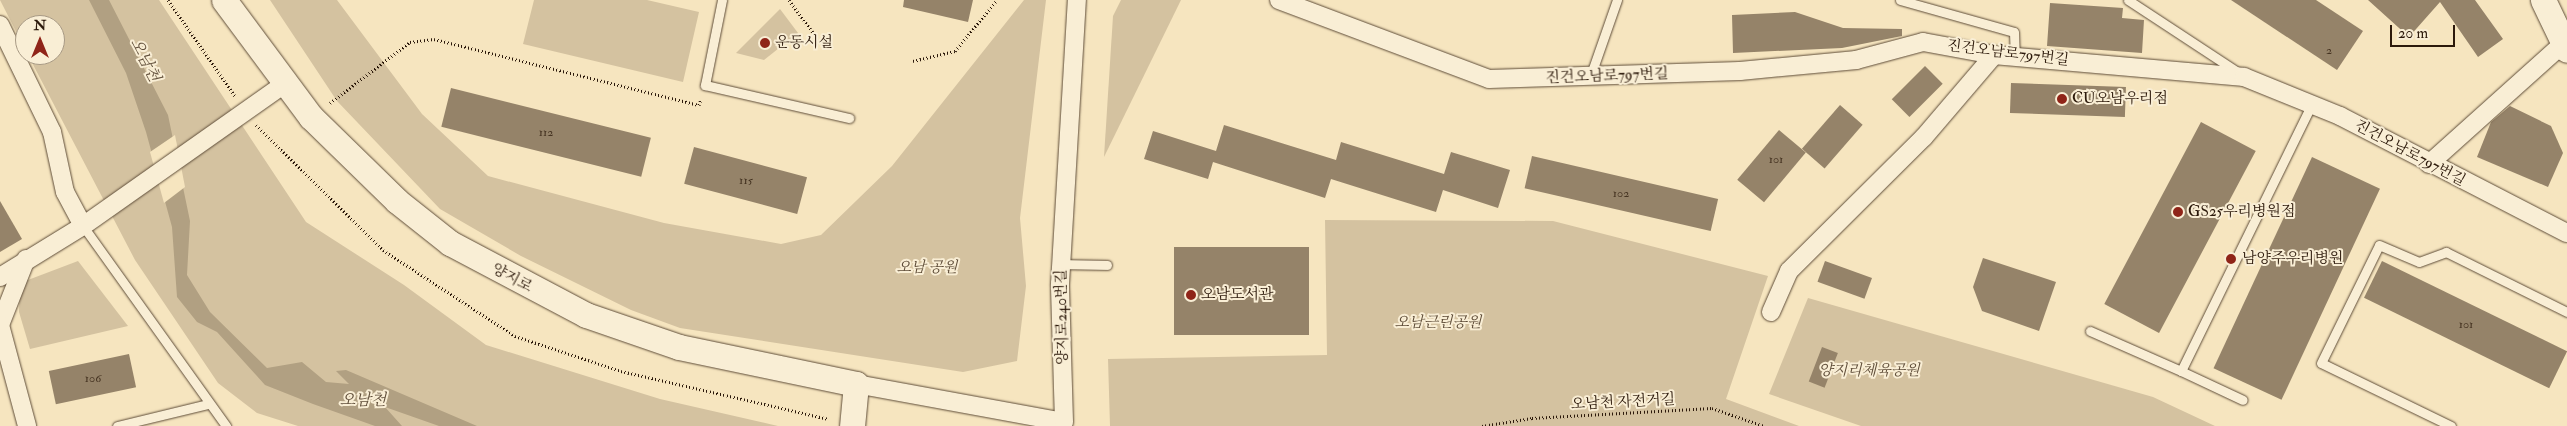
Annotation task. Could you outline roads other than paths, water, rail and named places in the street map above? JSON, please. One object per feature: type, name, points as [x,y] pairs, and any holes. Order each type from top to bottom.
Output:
[{"type":"street","name":"양지로","points":[[224,0],[282,84],[311,117],[397,201],[450,243],[525,286],[586,315],[679,346],[856,384]]},
{"type":"street","name":"양지로240번길","points":[[856,384],[1064,424],[1061,264],[1077,0]]},
{"type":"street","name":"진건오남로797번길","points":[[1279,0],[1489,79],[1740,71],[1856,60],[1923,42],[1994,55],[2244,77],[2312,104],[2567,233]]},
{"type":"street","points":[[2429,164],[2564,34],[2543,0]]},
{"type":"street","points":[[0,25],[52,132],[65,192],[83,226]]},
{"type":"street","points":[[1771,312],[1789,272],[1924,137],[1994,55]]},
{"type":"street","points":[[0,277],[102,213],[237,119],[282,84]]},
{"type":"street","points":[[26,259],[0,325],[27,426]]},
{"type":"street","points":[[852,426],[856,384]]},
{"type":"lane","points":[[722,0],[705,85],[849,118]]},
{"type":"lane","points":[[1590,77],[1618,0]]},
{"type":"lane","points":[[1900,0],[2014,32],[2015,57]]},
{"type":"lane","points":[[2128,0],[2244,77]]},
{"type":"lane","points":[[2181,371],[2312,104]]},
{"type":"lane","points":[[83,226],[208,404],[226,426]]},
{"type":"lane","points":[[2451,426],[2321,364],[2379,245],[2420,262],[2446,252],[2567,312]]},
{"type":"lane","points":[[1061,264],[1107,265]]},
{"type":"lane","points":[[2090,331],[2243,400]]},
{"type":"lane","points":[[117,426],[208,404]]},
{"type":"water","name":"오남천","points":[[89,0],[109,0],[168,115],[190,221],[187,275],[210,312],[267,368],[302,362],[326,382],[349,384],[336,371],[346,370],[477,426],[439,426],[385,407],[402,426],[375,426],[313,404],[265,385],[217,332],[197,322],[177,297],[172,227],[146,132],[126,73]]},
{"type":"place","name":"운동시설","points":[[765,43]]},
{"type":"place","name":"CU오남우리점","points":[[2062,99]]},
{"type":"place","name":"GS25우리병원점","points":[[2178,212]]},
{"type":"place","name":"남양주우리병원","points":[[2231,259]]},
{"type":"place","name":"오남도서관","points":[[1191,295]]},
{"type":"park label","name":"오남 공원","points":[[927,268]]},
{"type":"park label","name":"오남근린공원","points":[[1438,323]]},
{"type":"park label","name":"양지리체육공원","points":[[1869,371]]}]
